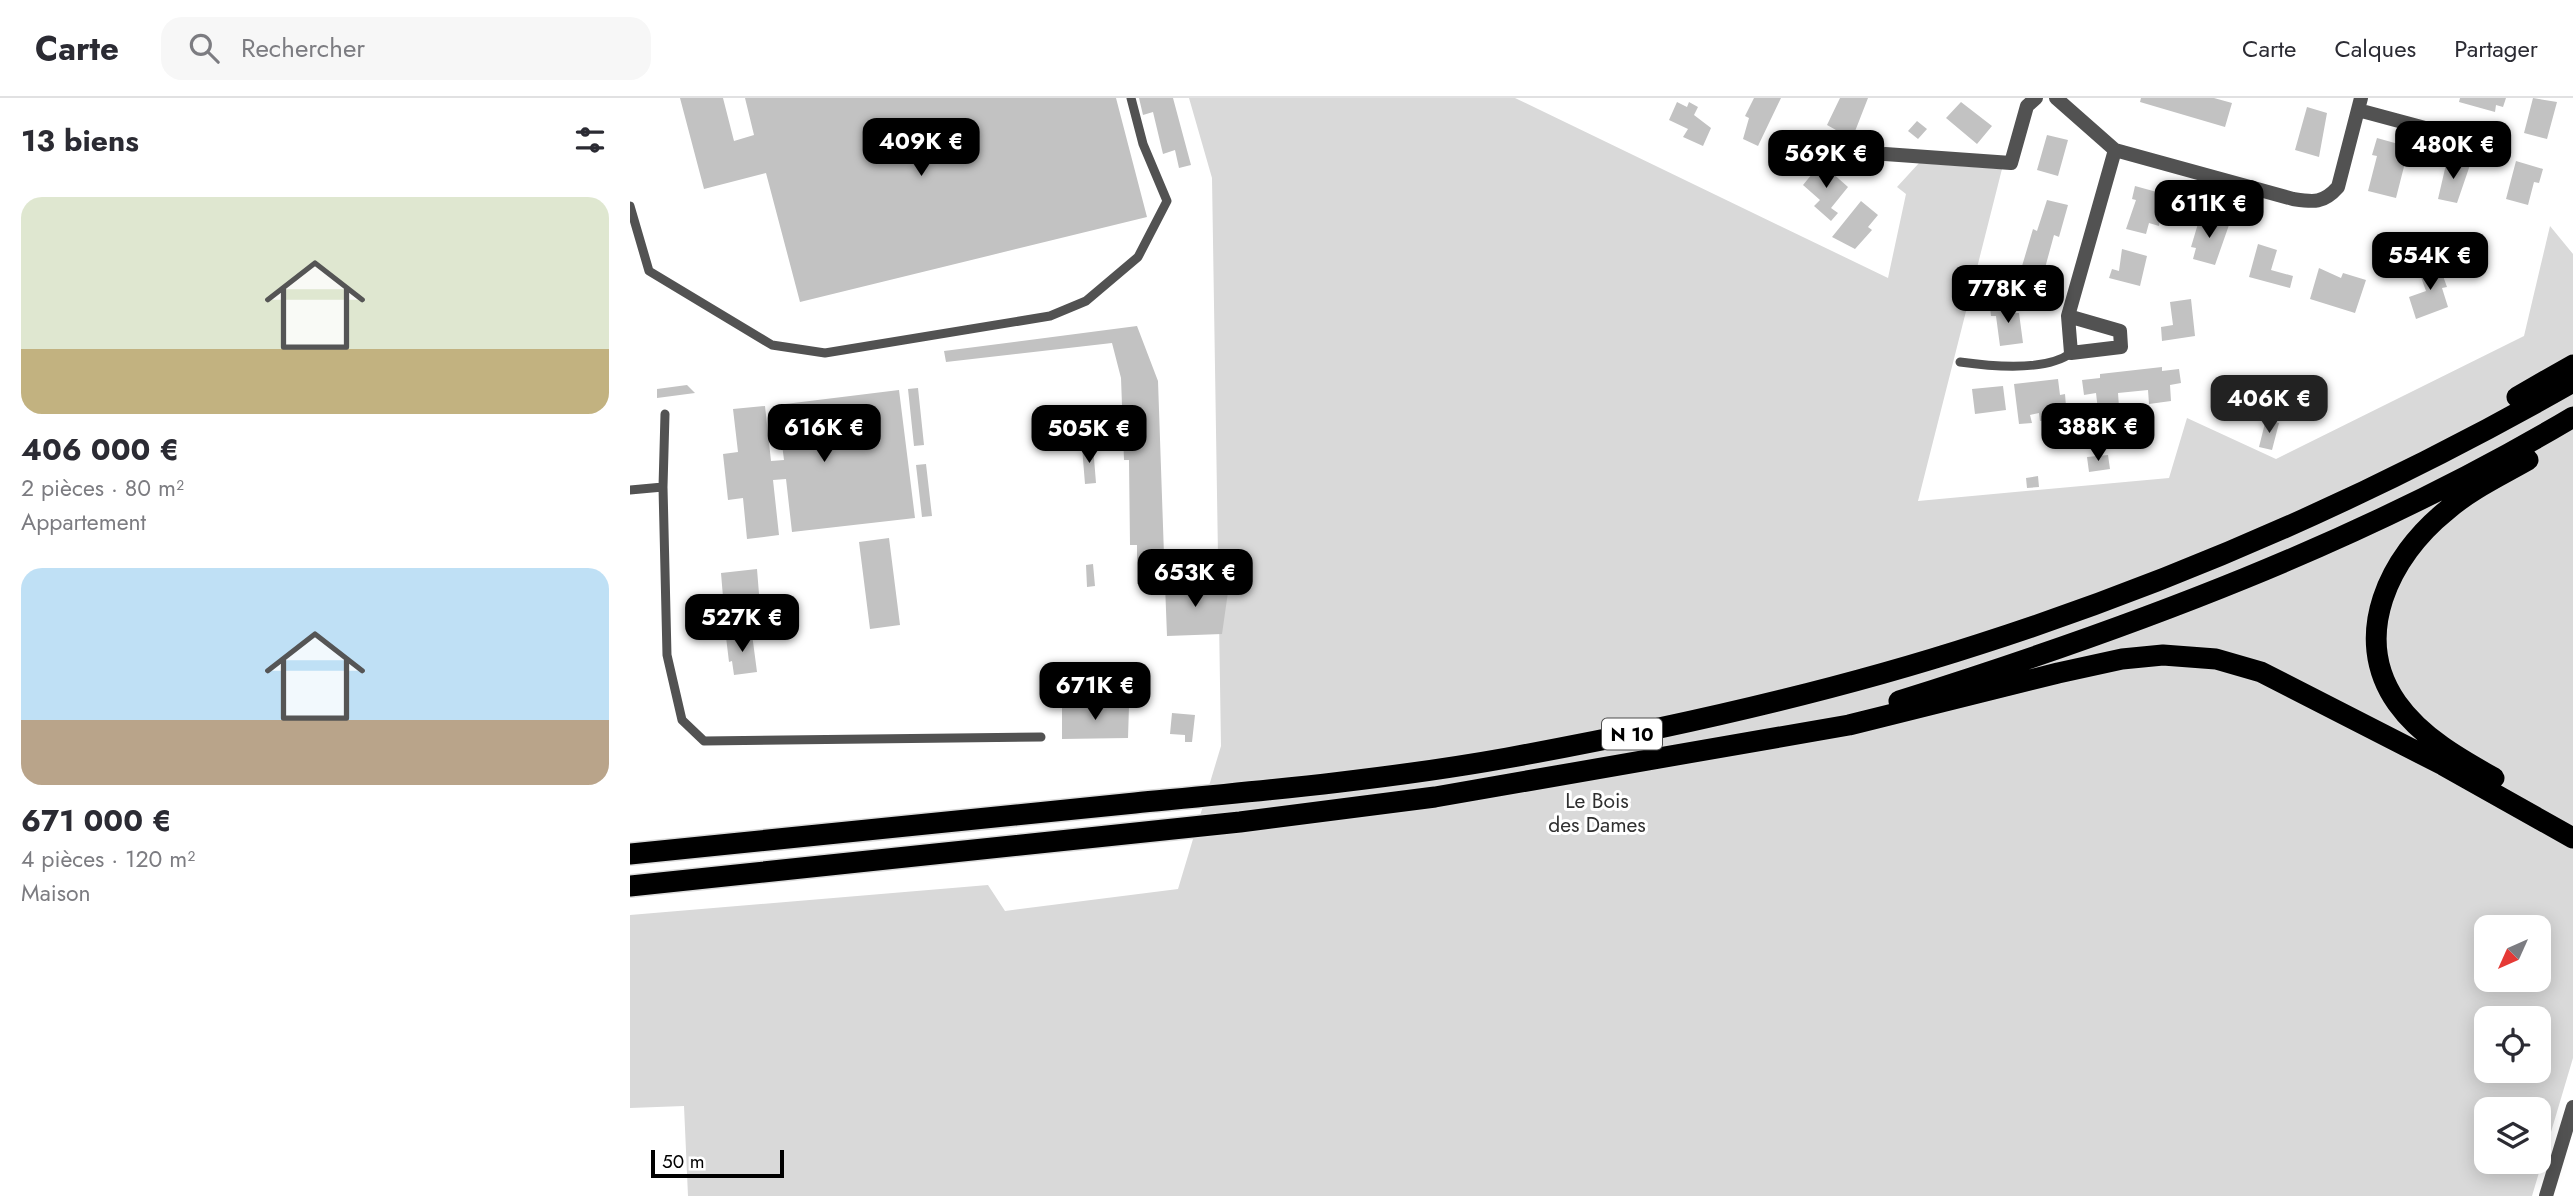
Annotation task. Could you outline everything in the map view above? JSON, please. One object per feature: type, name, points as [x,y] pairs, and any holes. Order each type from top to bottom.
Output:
[{"type":"highway","points":[[2073,612],[2361,478],[2500,407],[2573,365]]},
{"type":"highway","name":"N 10","points":[[630,855],[1355,781],[1503,759],[1652,730],[1848,684],[1980,645],[2263,538],[2372,489],[2573,382]]},
{"type":"highway","name":"N 10","points":[[630,886],[1240,822],[1435,797],[1724,745],[1898,701],[2041,656],[2137,621],[2318,547],[2513,453],[2573,417]]},
{"type":"highway","points":[[2573,428],[2447,509],[2429,525],[2414,541],[2390,577],[2381,597],[2376,631],[2387,685],[2412,721],[2428,736],[2477,768],[2573,821]]},
{"type":"highway","points":[[1724,745],[1849,725],[2122,659],[2163,655],[2216,659],[2273,678],[2443,765],[2573,838]]},
{"type":"street","points":[[1885,155],[2011,163],[2027,106],[2036,98]]},
{"type":"street","points":[[2056,98],[2115,150],[2292,199],[2317,202],[2329,197],[2337,187],[2360,104],[2492,146]]},
{"type":"street","points":[[2068,316],[2120,331],[2122,347],[2071,353],[2068,316],[2115,150]]},
{"type":"street","points":[[2546,1196],[2573,1107]]},
{"type":"lane","points":[[630,206],[649,271],[772,345],[825,353],[1050,316],[1086,301],[1138,257],[1167,201],[1143,144],[1131,98]]},
{"type":"lane","points":[[1960,362],[2003,367],[2057,361],[2071,353]]},
{"type":"lane","points":[[665,414],[663,487],[667,654],[682,720],[704,741],[1041,737]]},
{"type":"lane","points":[[630,491],[663,487]]},
{"type":"green space","name":"Le Bois des Dames","points":[[1189,98],[1515,98],[1888,278],[1906,194],[1897,187],[1919,163],[2002,169],[1918,501],[2169,478],[2187,418],[2276,459],[2524,336],[2550,226],[2573,254],[2573,1058],[2551,1132],[2551,1097],[2474,1097],[2474,1174],[2539,1174],[2532,1196],[688,1196],[684,1106],[630,1108],[630,915],[988,885],[1005,911],[1178,889],[1221,746],[1212,178]]},
{"type":"building","points":[[680,98],[723,98],[734,141],[754,135],[745,98],[1116,98],[1147,217],[800,302],[766,173],[704,189]]},
{"type":"building","points":[[1139,98],[1173,98],[1191,165],[1179,168],[1175,150],[1163,154],[1153,112],[1143,115]]},
{"type":"building","points":[[1754,98],[1781,98],[1758,146],[1743,139],[1749,118],[1745,116]]},
{"type":"building","points":[[1840,98],[1868,98],[1852,139],[1827,125]]},
{"type":"building","points":[[2141,98],[2214,98],[2232,103],[2225,127],[2140,102]]},
{"type":"building","points":[[2460,98],[2506,98],[2503,107],[2496,105],[2495,112],[2459,102]]},
{"type":"building","points":[[2533,98],[2557,102],[2547,139],[2524,133]]},
{"type":"building","points":[[1677,102],[1687,107],[1689,102],[1698,107],[1694,115],[1711,128],[1703,146],[1683,137],[1688,129],[1669,120]]},
{"type":"building","points":[[1961,102],[1992,126],[1977,144],[1946,118]]},
{"type":"building","points":[[2307,107],[2327,113],[2319,157],[2295,150]]},
{"type":"building","points":[[1917,121],[1927,129],[1918,139],[1908,131]]},
{"type":"building","points":[[2047,135],[2068,140],[2058,176],[2037,170]]},
{"type":"building","points":[[2377,138],[2409,147],[2396,198],[2368,191],[2377,156],[2372,155]]},
{"type":"building","points":[[2447,160],[2470,165],[2457,203],[2438,199]]},
{"type":"building","points":[[2516,161],[2543,169],[2539,183],[2534,182],[2528,205],[2506,199]]},
{"type":"building","points":[[1821,163],[1848,187],[1831,208],[1838,213],[1831,221],[1814,206],[1820,200],[1803,185]]},
{"type":"building","points":[[2135,186],[2164,194],[2159,226],[2149,223],[2146,234],[2126,229],[2136,200],[2132,199]]},
{"type":"building","points":[[2047,200],[2068,205],[2059,237],[2054,235],[2039,290],[2017,283],[2033,229],[2037,231]]},
{"type":"building","points":[[1861,201],[1878,215],[1868,227],[1872,230],[1855,249],[1832,237]]},
{"type":"building","points":[[2200,217],[2229,225],[2215,265],[2193,259],[2196,248],[2191,247]]},
{"type":"building","points":[[2258,244],[2277,250],[2271,270],[2293,276],[2290,288],[2249,277]]},
{"type":"building","points":[[2122,249],[2147,256],[2140,286],[2109,278],[2112,269],[2119,271]]},
{"type":"building","points":[[2438,262],[2447,287],[2442,288],[2448,307],[2416,319],[2409,297],[2426,291],[2418,269]]},
{"type":"building","points":[[2319,268],[2341,278],[2343,273],[2366,280],[2355,313],[2310,299]]},
{"type":"building","points":[[2191,299],[2195,336],[2162,341],[2161,327],[2173,325],[2170,302]]},
{"type":"building","points":[[2013,305],[2014,313],[2019,313],[2023,343],[2000,346],[1996,316],[1991,316],[1990,308]]},
{"type":"building","points":[[1137,326],[1158,381],[1165,584],[1137,584],[1137,545],[1130,545],[1129,460],[1124,460],[1121,378],[1112,343],[946,362],[944,351]]},
{"type":"building","points":[[2162,367],[2162,371],[2179,369],[2181,383],[2170,385],[2171,401],[2149,404],[2148,390],[2118,393],[2119,407],[2098,410],[2096,393],[2084,395],[2082,380],[2100,378],[2100,374]]},
{"type":"building","points":[[2058,379],[2060,395],[2065,394],[2067,418],[2040,421],[2039,413],[2030,415],[2032,423],[2019,424],[2014,384]]},
{"type":"building","points":[[687,385],[695,393],[657,398],[657,389]]},
{"type":"building","points":[[2003,386],[2006,410],[1975,414],[1972,389]]},
{"type":"building","points":[[918,388],[924,445],[914,446],[908,389]]},
{"type":"building","points":[[899,390],[915,518],[792,532],[786,479],[773,480],[779,535],[747,539],[743,498],[728,500],[723,454],[738,452],[733,409],[765,406],[771,461],[784,460],[777,405]]},
{"type":"building","points":[[2266,419],[2279,423],[2272,450],[2259,447]]},
{"type":"building","points":[[1093,446],[1096,483],[1085,484],[1082,447]]},
{"type":"building","points":[[2108,455],[2110,469],[2089,472],[2087,457]]},
{"type":"building","points":[[926,464],[932,516],[922,517],[916,465]]},
{"type":"building","points":[[2038,476],[2039,487],[2027,488],[2026,478]]},
{"type":"building","points":[[889,538],[900,625],[870,629],[859,542]]},
{"type":"building","points":[[1093,564],[1095,586],[1087,587],[1086,565]]},
{"type":"building","points":[[757,569],[759,594],[723,597],[721,573]]},
{"type":"building","points":[[1165,584],[1229,585],[1222,634],[1167,636]]},
{"type":"building","points":[[752,634],[757,672],[734,675],[732,661],[729,662],[726,637]]},
{"type":"building","points":[[1062,705],[1129,706],[1128,738],[1062,739]]},
{"type":"building","points":[[1172,713],[1195,715],[1192,742],[1185,742],[1185,735],[1170,734]]}]
